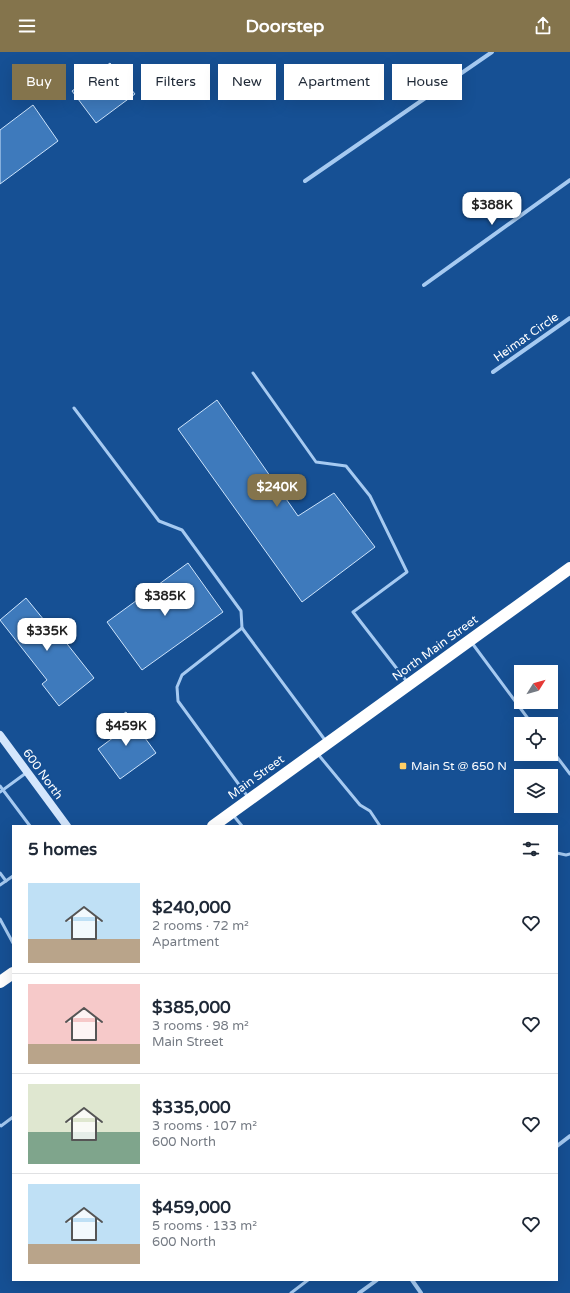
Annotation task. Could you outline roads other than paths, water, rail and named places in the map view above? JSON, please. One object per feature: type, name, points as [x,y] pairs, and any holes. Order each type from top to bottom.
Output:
[{"type":"highway","name":"North Main Street","points":[[316,751],[570,568]]},
{"type":"highway","name":"Main Street","points":[[214,825],[316,751]]},
{"type":"highway","points":[[0,982],[12,974]]},
{"type":"street","points":[[305,181],[492,52]]},
{"type":"street","points":[[424,286],[570,180]]},
{"type":"street","name":"Heimat Circle","points":[[493,372],[570,318]]},
{"type":"street","name":"600 North","points":[[0,735],[66,825]]},
{"type":"street","points":[[558,1145],[570,1136]]},
{"type":"street","points":[[359,1293],[376,1281]]},
{"type":"street","points":[[413,1281],[421,1293]]},
{"type":"lane","points":[[253,374],[316,462],[346,466],[370,496],[407,572],[353,612],[409,684]]},
{"type":"lane","points":[[74,408],[159,521],[182,530],[241,611],[242,628],[328,743]]},
{"type":"lane","points":[[242,628],[182,675],[176,687],[178,701],[250,800]]},
{"type":"lane","points":[[470,640],[527,717]]},
{"type":"lane","points":[[316,751],[360,805],[370,811],[379,825]]},
{"type":"lane","points":[[558,758],[570,774]]},
{"type":"lane","points":[[2,790],[27,772]]},
{"type":"lane","points":[[0,786],[29,825]]},
{"type":"lane","points":[[232,812],[241,825]]},
{"type":"lane","points":[[558,853],[566,855],[570,854]]},
{"type":"lane","points":[[0,873],[6,881]]},
{"type":"lane","points":[[0,885],[12,877]]},
{"type":"lane","points":[[0,919],[12,941]]},
{"type":"lane","points":[[0,1126],[12,1118]]},
{"type":"lane","points":[[291,1293],[307,1281]]},
{"type":"place","name":"Main St @ 650 N","points":[[403,766]]}]
